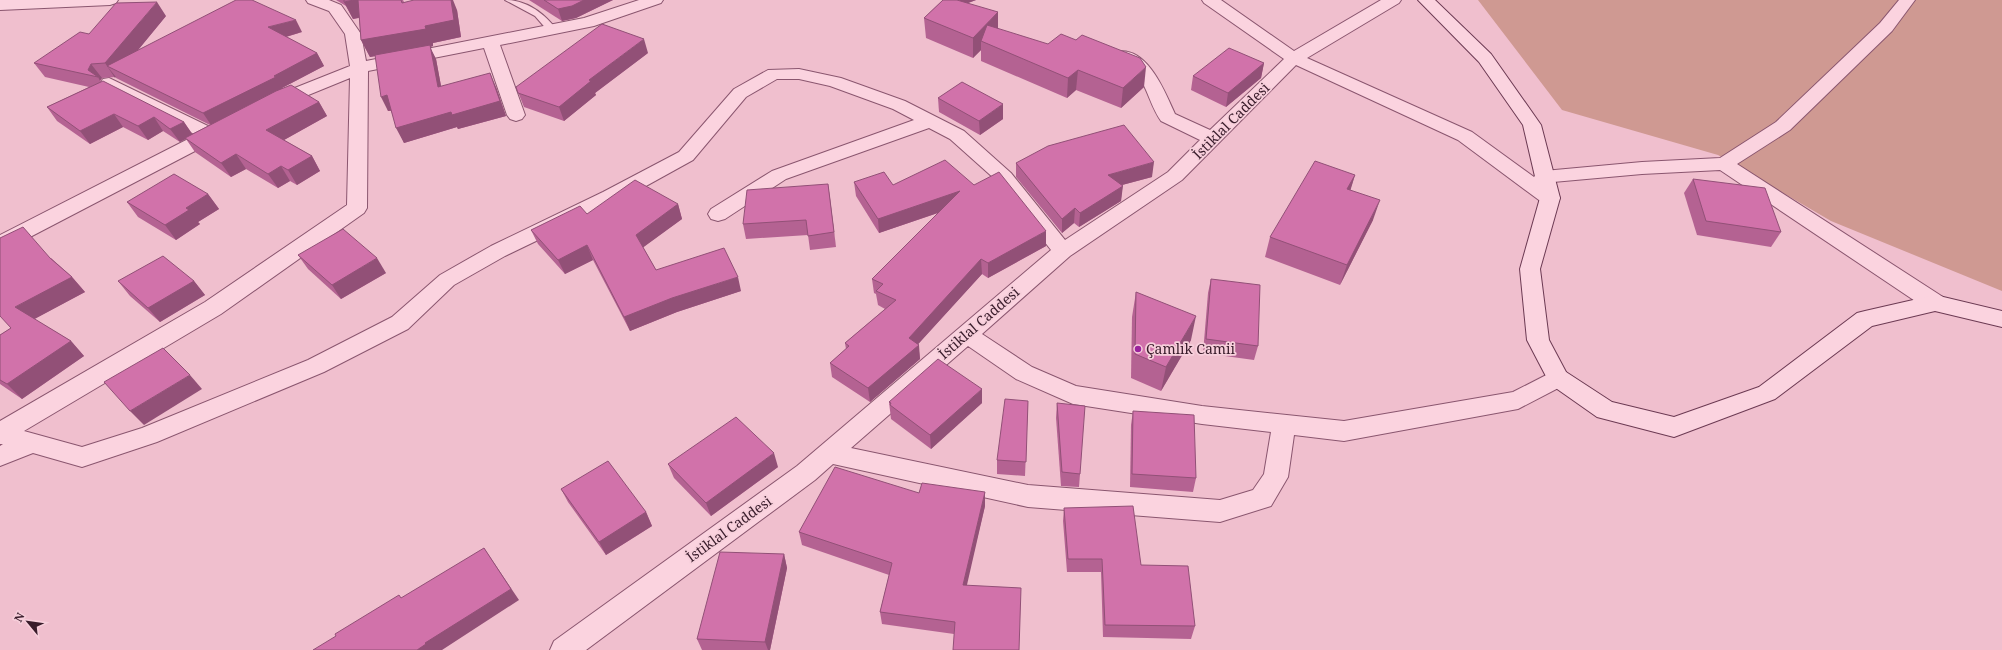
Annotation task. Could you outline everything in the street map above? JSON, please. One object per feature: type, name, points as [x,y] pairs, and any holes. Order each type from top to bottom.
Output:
[{"type":"street","points":[[0,5],[110,0]]},
{"type":"street","points":[[0,433],[213,308],[357,208],[359,68],[353,34],[335,8],[314,0]]},
{"type":"street","points":[[258,110],[278,100],[359,68],[588,22],[655,0]]},
{"type":"street","points":[[1210,0],[1294,58],[1465,136],[1550,198]]},
{"type":"street","name":"İstiklal Caddesi","points":[[568,650],[806,473],[1062,251],[1175,176],[1294,58],[1393,0]]},
{"type":"street","points":[[1426,0],[1485,58],[1532,125],[1550,198],[1530,269],[1538,340],[1558,378],[1605,410],[1674,427],[1767,393],[1865,319],[1935,303]]},
{"type":"street","points":[[1544,177],[1642,168],[1724,164],[1783,126],[1886,27],[1907,0]]},
{"type":"street","points":[[491,42],[516,115]]},
{"type":"street","points":[[1106,49],[1137,63],[1154,86],[1166,118],[1213,139]]},
{"type":"street","points":[[0,433],[82,457],[149,435],[316,366],[400,322],[447,280],[498,251],[610,197],[686,156],[740,93],[774,74],[799,74],[834,82],[899,104],[957,135],[1004,177],[1062,251]]},
{"type":"street","points":[[109,83],[211,135]]},
{"type":"street","points":[[718,214],[779,175],[930,121]]},
{"type":"street","points":[[0,244],[231,124]]},
{"type":"street","points":[[1724,164],[1935,303],[2002,319]]},
{"type":"street","points":[[966,334],[1024,373],[1073,395],[1202,415],[1344,431],[1432,414],[1518,400],[1558,378]]},
{"type":"street","points":[[828,453],[1028,496],[1220,511],[1262,498],[1276,478],[1284,424]]},
{"type":"street","points":[[0,456],[33,443]]},
{"type":"lane","points":[[509,0],[538,14],[552,30]]},
{"type":"shaded area","points":[[1478,0],[2002,0],[2002,291],[1831,221],[1718,155],[1562,110]]},
{"type":"building","points":[[236,0],[252,0],[296,20],[268,27],[317,53],[274,76],[276,77],[203,113],[107,66]]},
{"type":"building","points":[[358,0],[401,0],[402,3],[414,0],[451,0],[454,20],[425,26],[426,29],[361,40]]},
{"type":"building","points":[[544,0],[584,0],[572,6],[558,9]]},
{"type":"building","points":[[943,0],[957,0],[998,12],[973,38],[924,18]]},
{"type":"building","points":[[157,2],[105,63],[91,64],[88,70],[98,77],[34,63],[80,32],[89,34],[116,3]]},
{"type":"building","points":[[602,24],[644,39],[589,80],[591,81],[559,107],[518,93],[516,87]]},
{"type":"building","points":[[987,25],[1048,44],[1061,34],[1076,40],[1082,35],[1140,58],[1146,67],[1123,88],[1078,70],[1068,78],[981,41]]},
{"type":"building","points":[[430,45],[438,87],[490,73],[500,101],[452,115],[451,112],[396,128],[387,95],[381,97],[375,55]]},
{"type":"building","points":[[1229,48],[1264,63],[1228,93],[1193,76]]},
{"type":"building","points":[[103,81],[184,122],[170,129],[154,117],[138,126],[114,114],[80,131],[47,107]]},
{"type":"building","points":[[962,82],[1003,104],[979,121],[938,98]]},
{"type":"building","points":[[291,85],[319,102],[266,130],[312,156],[288,170],[281,166],[268,174],[236,154],[221,163],[185,138],[276,91]]},
{"type":"building","points":[[1124,125],[1154,162],[1108,175],[1123,186],[1080,213],[1075,208],[1062,219],[1016,163],[1048,146]]},
{"type":"building","points":[[945,160],[974,185],[999,172],[1046,231],[988,263],[981,259],[909,338],[919,345],[868,388],[830,363],[849,346],[845,343],[896,300],[876,291],[883,284],[872,279],[960,191],[878,219],[854,182],[884,172],[893,185]]},
{"type":"building","points":[[1315,161],[1355,175],[1347,189],[1380,200],[1347,265],[1270,237]]},
{"type":"building","points":[[174,174],[208,194],[186,208],[189,210],[165,225],[127,202]]},
{"type":"building","points":[[1693,179],[1765,188],[1781,232],[1706,221]]},
{"type":"building","points":[[635,180],[678,204],[636,235],[656,270],[724,248],[738,277],[672,298],[624,317],[587,245],[558,260],[531,230],[580,206],[587,214]]},
{"type":"building","points":[[828,184],[834,232],[808,236],[806,220],[743,224],[747,190]]},
{"type":"building","points":[[23,227],[50,258],[72,277],[15,307],[71,341],[7,384],[0,380],[0,335],[11,328],[0,316],[0,238]]},
{"type":"building","points":[[343,229],[377,258],[332,285],[298,255]]},
{"type":"building","points":[[163,256],[194,281],[148,308],[118,281]]},
{"type":"building","points":[[1211,279],[1260,285],[1258,346],[1206,339]]},
{"type":"building","points":[[1136,292],[1196,316],[1166,367],[1135,354]]},
{"type":"building","points":[[163,348],[190,375],[130,411],[104,382]]},
{"type":"building","points":[[938,359],[982,389],[930,435],[890,405],[891,403],[889,402]]},
{"type":"building","points":[[1005,399],[1028,401],[1026,462],[997,460]]},
{"type":"building","points":[[1057,403],[1085,406],[1080,474],[1062,472]]},
{"type":"building","points":[[1133,411],[1194,415],[1196,478],[1132,474]]},
{"type":"building","points":[[736,417],[774,453],[706,503],[668,464]]},
{"type":"building","points":[[608,461],[646,512],[599,542],[561,489]]},
{"type":"building","points":[[835,467],[919,493],[922,483],[985,492],[963,585],[1021,588],[1019,650],[953,650],[955,622],[880,612],[892,563],[799,532]]},
{"type":"building","points":[[1133,506],[1141,565],[1188,566],[1195,626],[1105,625],[1102,559],[1068,559],[1064,508]]},
{"type":"building","points":[[484,548],[511,589],[425,643],[426,644],[417,650],[313,650],[336,636],[335,634],[399,595],[401,598]]},
{"type":"building","points":[[720,552],[784,554],[765,642],[697,639]]},
{"type":"place","name":"Çamlık Camii","points":[[1138,349]]}]
